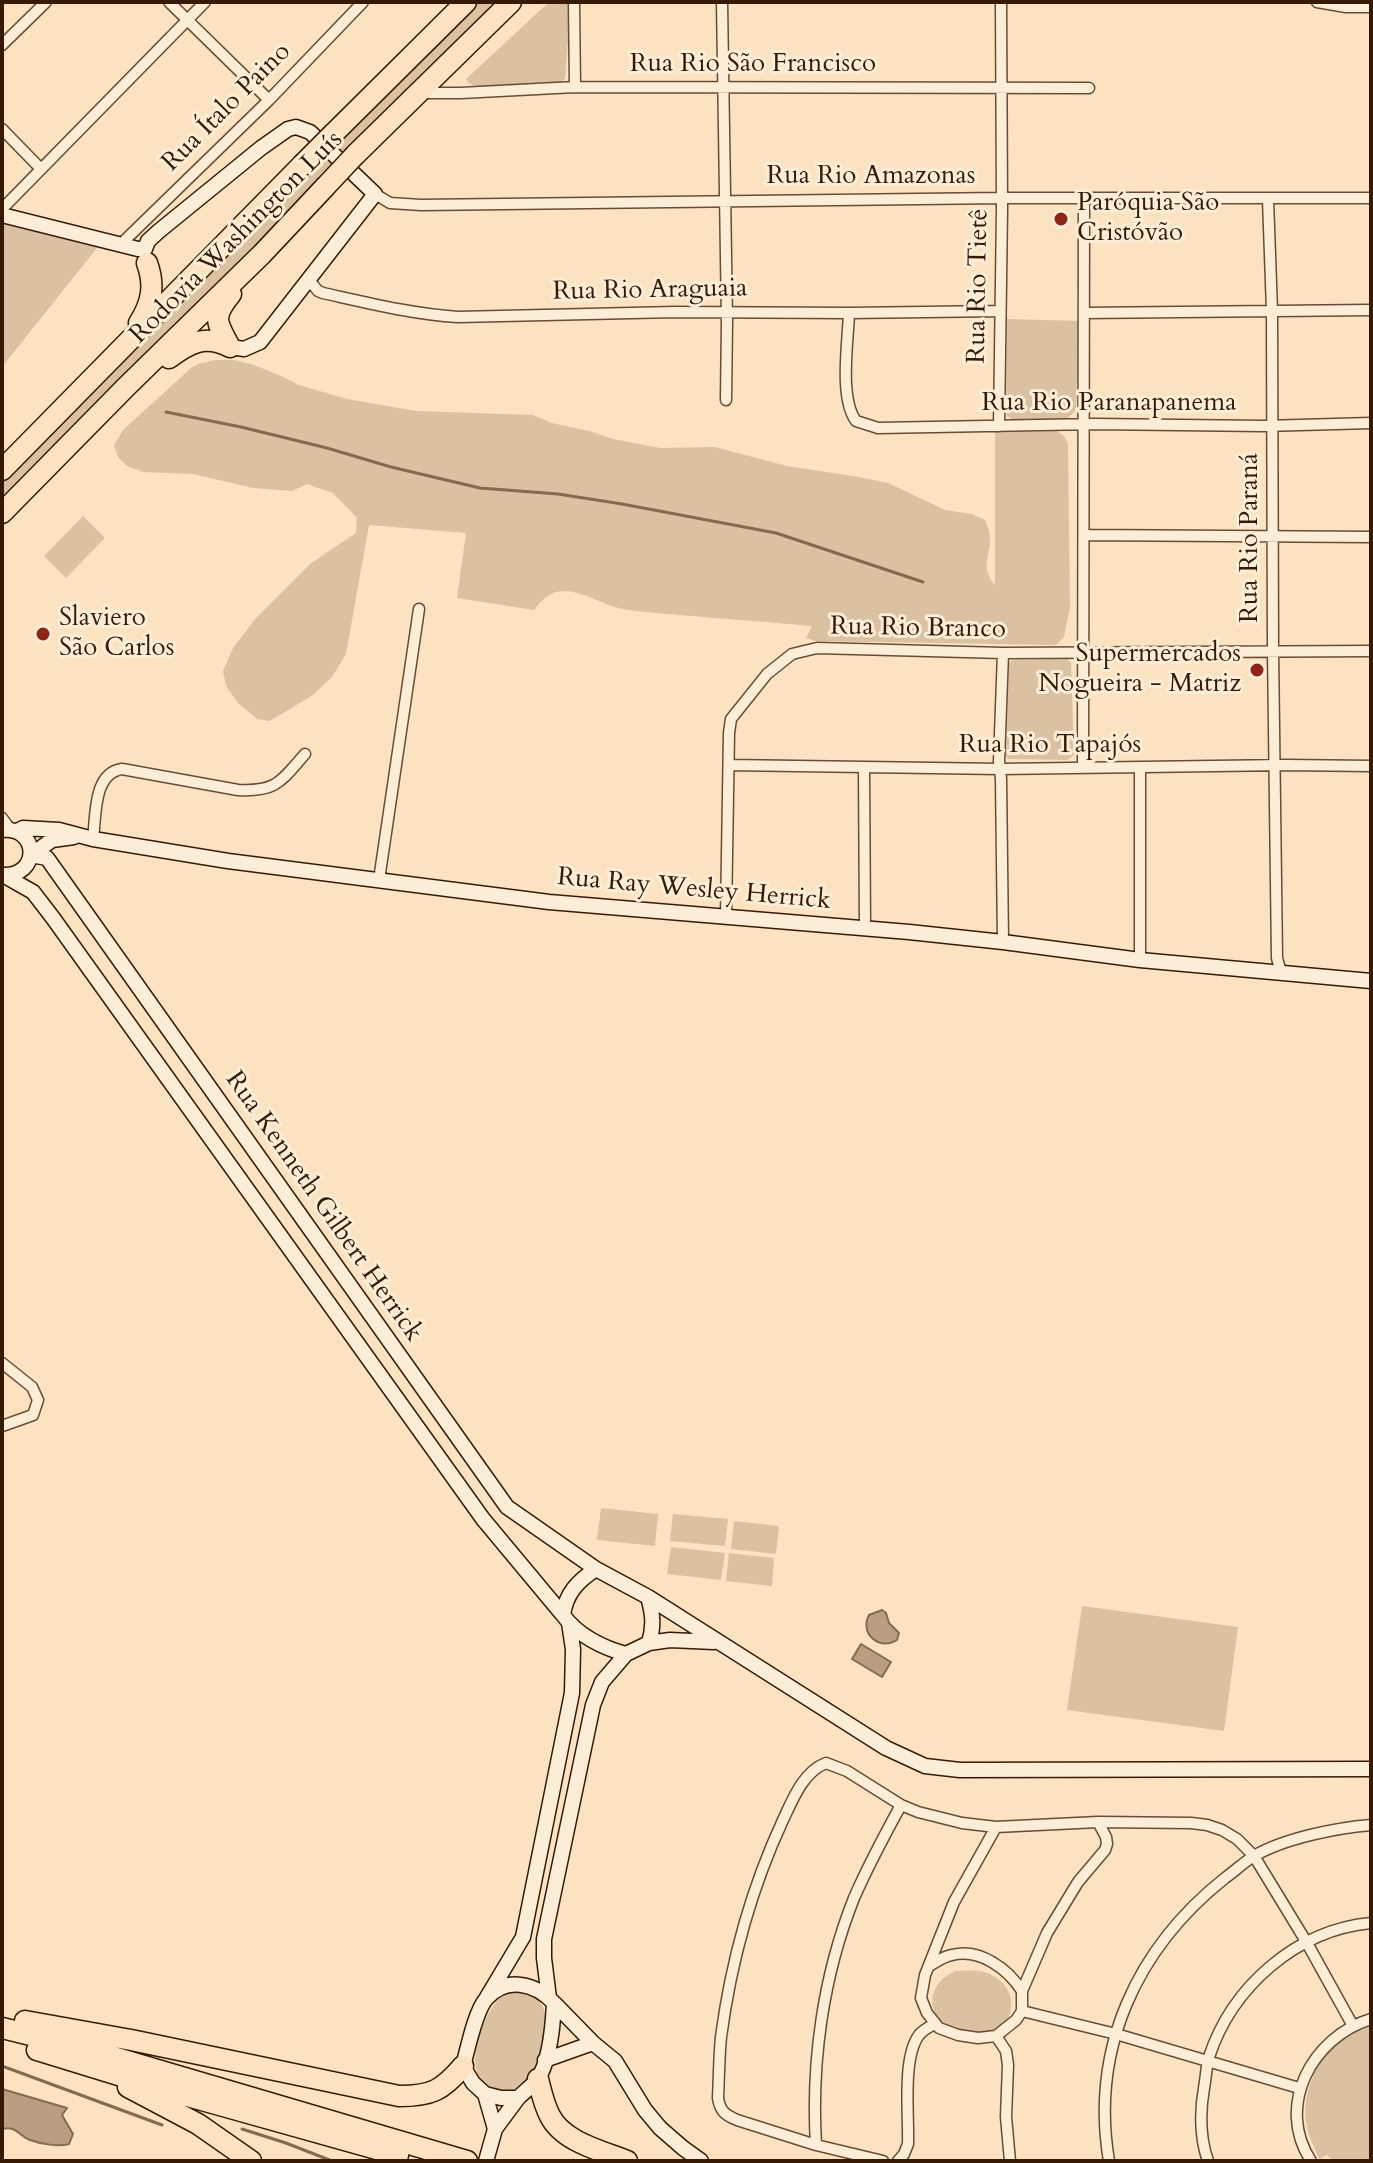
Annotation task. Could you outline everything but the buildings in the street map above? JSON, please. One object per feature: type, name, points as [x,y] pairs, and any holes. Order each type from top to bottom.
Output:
[{"type":"highway","name":"Rodovia Washington Luís","points":[[2,470],[466,2]]},
{"type":"highway","name":"Rodovia Washington Luís","points":[[2,513],[262,254],[355,155],[511,2]]},
{"type":"highway","points":[[146,256],[165,276],[181,278],[237,231]]},
{"type":"highway","points":[[230,347],[217,321],[219,311],[262,254]]},
{"type":"highway","points":[[98,373],[147,311],[153,285],[146,256]]},
{"type":"highway","points":[[126,387],[193,342],[220,342],[230,347]]},
{"type":"highway","points":[[2,2017],[131,2040],[399,2096],[426,2095],[437,2091],[463,2066]]},
{"type":"highway","points":[[2,2028],[83,2048],[467,2161]]},
{"type":"highway","points":[[2,2040],[419,2161]]},
{"type":"highway","points":[[82,2063],[198,2124],[251,2161]]},
{"type":"highway","points":[[542,2069],[551,2119],[562,2131],[580,2142],[627,2161]]},
{"type":"street","points":[[2,45],[46,2]]},
{"type":"street","points":[[169,2],[269,100]]},
{"type":"street","points":[[146,256],[138,249],[2,212],[205,2]]},
{"type":"street","name":"Rua Ítalo Paino","points":[[121,244],[269,100],[363,2]]},
{"type":"street","points":[[574,2],[575,87]]},
{"type":"street","points":[[722,2],[726,400]]},
{"type":"street","name":"Rua Rio Tietê","points":[[999,426],[1001,2]]},
{"type":"street","points":[[1317,2],[1371,7]]},
{"type":"street","name":"Rua Rio São Francisco","points":[[418,93],[575,87],[1089,88]]},
{"type":"street","points":[[146,256],[148,241],[159,231],[288,129],[303,128],[310,132],[375,194],[260,342],[244,349],[230,347]]},
{"type":"street","points":[[2,129],[41,169]]},
{"type":"street","name":"Rua Rio Amazonas","points":[[375,194],[390,203],[421,205],[725,200],[1371,198]]},
{"type":"street","points":[[1083,768],[1084,199]]},
{"type":"street","name":"Rua Rio Paraná","points":[[1268,199],[1272,311],[1277,958],[1281,973]]},
{"type":"street","name":"Rua Rio Araguaia","points":[[309,280],[323,293],[429,315],[458,317],[1000,311]]},
{"type":"street","points":[[1084,313],[1371,310]]},
{"type":"street","name":"Rua Rio Paranapanema","points":[[849,313],[846,383],[849,408],[856,421],[878,428],[1371,423]]},
{"type":"street","points":[[1084,535],[1371,537]]},
{"type":"street","points":[[379,880],[419,609]]},
{"type":"street","name":"Rua Rio Branco","points":[[726,916],[731,719],[767,674],[792,654],[817,648],[1003,653],[1371,651]]},
{"type":"street","points":[[1003,653],[1000,769],[1003,942]]},
{"type":"street","points":[[2,875],[18,873],[25,868],[31,855],[52,840],[88,838],[101,787],[113,770],[257,791],[270,789],[281,781],[305,754]]},
{"type":"street","name":"Rua Rio Tapajós","points":[[729,765],[1000,769],[1371,766]]},
{"type":"street","points":[[864,768],[865,928]]},
{"type":"street","points":[[1140,768],[1140,960]]},
{"type":"street","points":[[8,827],[24,836],[31,855]]},
{"type":"street","name":"Rua Ray Wesley Herrick","points":[[8,827],[59,830],[88,838],[228,861],[549,902],[865,928],[1140,960],[1371,981]]},
{"type":"street","name":"Rua Kenneth Gilbert Herrick","points":[[31,855],[47,858],[507,1507],[596,1569]]},
{"type":"street","points":[[2,875],[33,892],[53,918],[483,1519],[566,1619],[609,1649],[626,1654]]},
{"type":"street","points":[[2,1363],[32,1387],[38,1400],[33,1415],[2,1426]]},
{"type":"street","points":[[518,2098],[485,2094],[473,2083],[463,2066],[474,2025],[486,1999],[523,1937],[572,1693],[573,1649],[564,1603],[579,1581],[596,1569],[648,1597],[886,1748],[925,1766],[960,1770],[1371,1769]]},
{"type":"street","points":[[648,1597],[653,1628],[649,1643]]},
{"type":"street","points":[[542,2069],[553,2026],[544,1939],[593,1705],[602,1682],[626,1654],[649,1643],[670,1640],[718,1643]]},
{"type":"street","points":[[883,2161],[816,2145],[727,2116],[719,2108],[721,2040],[732,1972],[749,1907],[771,1846],[794,1798],[808,1775],[826,1763],[837,1766],[901,1805],[950,1821],[996,1827],[1098,1822],[1207,1825],[1222,1830],[1237,1839],[1254,1856],[1353,2026]]},
{"type":"street","points":[[816,2145],[814,2100],[817,2057],[838,1947],[853,1900],[901,1805]]},
{"type":"street","points":[[996,1827],[954,1902],[925,1975],[921,1998],[935,2024],[948,2032],[978,2038],[996,2036],[1022,2011],[1022,1991],[1036,1955],[1060,1909],[1105,1850],[1106,1837],[1098,1822]]},
{"type":"street","points":[[1109,2161],[1105,2103],[1116,2034],[1141,1973],[1167,1933],[1198,1900],[1254,1856],[1309,1836],[1371,1825]]},
{"type":"street","points":[[1208,2161],[1201,2103],[1208,2060],[1228,2016],[1243,1993],[1283,1955],[1332,1931],[1371,1923]]},
{"type":"street","points":[[929,1966],[955,1954],[977,1955],[1002,1968],[1022,1991]]},
{"type":"street","points":[[486,1999],[506,1986],[520,1983],[552,2000],[615,2061],[645,2110],[660,2128],[701,2161]]},
{"type":"street","points":[[1022,2011],[1116,2034],[1299,2088]]},
{"type":"street","points":[[1311,2161],[1298,2127],[1299,2088],[1316,2056],[1335,2037],[1371,2019]]},
{"type":"street","points":[[898,2161],[908,2144],[912,2049],[924,2030],[935,2024]]},
{"type":"street","points":[[996,2036],[1006,2051],[1008,2065],[1006,2117],[1010,2161]]},
{"type":"street","points":[[486,2161],[494,2134],[542,2069],[593,2043]]},
{"type":"street","points":[[485,2094],[494,2134]]},
{"type":"shaded area","points":[[473,2],[499,2],[346,156],[333,142]]},
{"type":"shaded area","points":[[549,2],[571,2],[565,79],[560,82],[481,87],[469,83],[466,79]]},
{"type":"shaded area","points":[[323,152],[335,165],[2,504],[2,479]]},
{"type":"shaded area","points":[[2,219],[97,244],[97,248],[2,367]]},
{"type":"shaded area","points":[[1007,319],[1079,321],[1076,405],[1072,414],[1064,420],[1015,420],[1007,416]]},
{"type":"shaded area","points":[[215,360],[234,360],[254,365],[299,385],[347,399],[416,411],[533,415],[613,439],[660,448],[715,447],[787,466],[888,483],[945,510],[972,514],[985,520],[990,537],[987,568],[995,585],[995,432],[1057,431],[1068,444],[1070,607],[1064,637],[1056,645],[815,641],[806,638],[812,626],[628,610],[564,591],[550,594],[534,610],[457,598],[466,533],[369,525],[346,654],[332,677],[313,695],[270,721],[257,719],[238,703],[226,686],[223,671],[233,648],[256,618],[310,564],[356,533],[357,518],[333,493],[307,484],[292,491],[253,488],[193,474],[143,472],[127,466],[118,457],[114,445],[123,430],[191,368]]},
{"type":"shaded area","points":[[83,516],[105,538],[66,578],[44,556]]},
{"type":"shaded area","points":[[1067,659],[1071,663],[1074,755],[1067,760],[1008,759],[1009,663],[1012,660]]},
{"type":"shaded area","points":[[601,1508],[658,1514],[655,1546],[597,1540]]},
{"type":"shaded area","points":[[673,1514],[728,1519],[725,1546],[670,1541]]},
{"type":"shaded area","points":[[734,1521],[779,1526],[776,1554],[731,1549]]},
{"type":"shaded area","points":[[671,1547],[725,1553],[721,1580],[667,1574]]},
{"type":"shaded area","points":[[729,1553],[774,1558],[772,1586],[726,1581]]},
{"type":"shaded area","points":[[1082,1606],[1238,1627],[1224,1731],[1067,1710]]},
{"type":"shaded area","points":[[882,1610],[899,1633],[897,1640],[891,1643],[873,1639],[867,1628],[869,1615]]},
{"type":"shaded area","points":[[861,1644],[891,1662],[882,1677],[852,1659]]},
{"type":"shaded area","points":[[955,1971],[980,1971],[991,1975],[1006,1988],[1010,1996],[1010,2015],[997,2033],[965,2035],[937,2017],[933,2009],[934,1992],[945,1977]]},
{"type":"shaded area","points":[[508,1992],[531,1995],[538,2000],[543,2006],[546,2023],[531,2074],[518,2088],[500,2091],[480,2079],[476,2053],[484,2023],[499,1999]]},
{"type":"shaded area","points":[[1371,2026],[1371,2161],[1334,2161],[1327,2155],[1319,2159],[1306,2121],[1312,2079],[1318,2066],[1336,2044],[1350,2034]]},
{"type":"shaded area","points":[[2,2089],[67,2108],[62,2115],[73,2134],[69,2144],[39,2143],[14,2130],[2,2129]]},
{"type":"waterway","points":[[166,412],[241,427],[480,488],[558,494],[776,533],[923,582]]},
{"type":"waterway","points":[[2,2066],[162,2125]]},
{"type":"waterway","points":[[242,2129],[332,2161]]},
{"type":"place","name":"Paróquia São Cristóvão","points":[[1061,219]]},
{"type":"place","name":"Slaviero São Carlos","points":[[43,634]]},
{"type":"place","name":"Supermercados Nogueira - Matriz","points":[[1257,670]]}]
